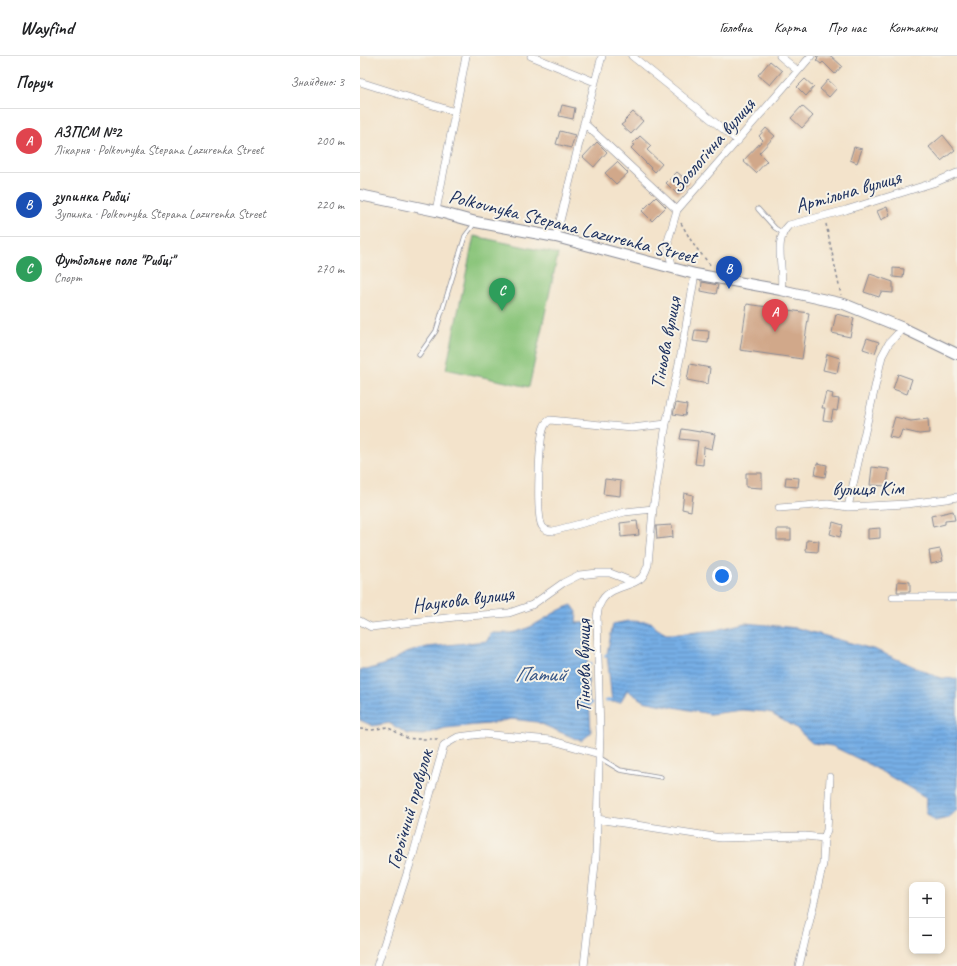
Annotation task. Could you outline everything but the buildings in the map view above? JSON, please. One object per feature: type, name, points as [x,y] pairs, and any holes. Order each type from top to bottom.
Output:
[{"type":"street","points":[[436,211],[466,56]]},
{"type":"street","points":[[531,56],[595,82]]},
{"type":"street","points":[[556,237],[602,56]]},
{"type":"street","points":[[632,56],[738,141]]},
{"type":"street","points":[[780,56],[798,71]]},
{"type":"street","name":"Зоологічна вулиця","points":[[673,268],[668,241],[677,210],[811,56]]},
{"type":"street","points":[[360,82],[455,112]]},
{"type":"street","points":[[584,123],[677,210]]},
{"type":"street","name":"Артільна вулиця","points":[[781,290],[781,236],[789,225],[846,210],[936,182],[957,173]]},
{"type":"street","name":"Polkovnyka Stepana Lazurenka Street","points":[[360,195],[436,211],[476,222],[556,237],[695,274],[781,290],[844,304],[903,328],[957,354]]},
{"type":"street","name":"Тіньова вулиця","points":[[584,966],[596,854],[599,756],[597,616],[600,604],[608,593],[640,579],[646,573],[653,509],[666,424],[682,349],[695,274]]},
{"type":"street","points":[[848,507],[882,356],[889,343],[903,328]]},
{"type":"street","points":[[653,509],[625,512],[553,531],[545,529],[542,526],[539,509],[538,480],[544,427],[550,420],[632,428],[666,424]]},
{"type":"street","name":"вулиця Кім","points":[[779,508],[828,504],[848,507],[907,504],[957,497]]},
{"type":"street","name":"Наукова вулиця","points":[[360,621],[371,626],[509,613],[532,605],[563,583],[579,576],[598,573],[610,573],[633,582]]},
{"type":"street","points":[[893,597],[957,597]]},
{"type":"street","name":"Героїчний провулок","points":[[377,966],[413,855],[444,745],[458,737],[482,734],[550,740],[599,756]]},
{"type":"street","points":[[799,966],[823,864],[824,838],[827,830],[830,777]]},
{"type":"street","points":[[597,819],[721,838],[805,836],[824,838]]},
{"type":"lane","points":[[758,209],[775,228],[783,233]]},
{"type":"lane","points":[[419,355],[436,331],[465,236],[476,222]]},
{"type":"lane","points":[[599,756],[611,766],[620,770],[661,776]]},
{"type":"path","points":[[677,210],[680,222],[693,244],[713,268]]},
{"type":"path","points":[[824,215],[844,304]]},
{"type":"path","points":[[360,729],[372,730],[387,727],[407,738],[436,738],[448,742]]},
{"type":"green space","points":[[474,236],[558,254],[529,387],[446,369]]},
{"type":"water","name":"Патий","points":[[572,605],[577,612],[576,623],[585,623],[591,733],[581,741],[537,722],[511,719],[488,724],[445,728],[423,735],[408,734],[389,723],[373,726],[360,720],[360,670],[367,670],[388,663],[406,653],[427,647],[487,641],[491,633],[510,633],[524,630]]},
{"type":"water","points":[[628,621],[651,622],[656,628],[666,634],[716,630],[745,623],[797,628],[876,650],[940,678],[957,679],[957,810],[948,818],[935,821],[926,813],[927,798],[865,762],[832,746],[812,743],[795,727],[768,712],[742,710],[710,714],[643,701],[627,690],[621,702],[612,702],[607,654],[613,624]]},
{"type":"waterway","points":[[587,666],[591,664]]},
{"type":"waterway","points":[[606,701],[612,700]]},
{"type":"place","name":"зупинка Рибці","points":[[729,289]]},
{"type":"place","name":"Футбольне поле \"Рибці\"","points":[[502,311]]},
{"type":"place","name":"АЗПСМ №2","points":[[775,332]]}]
